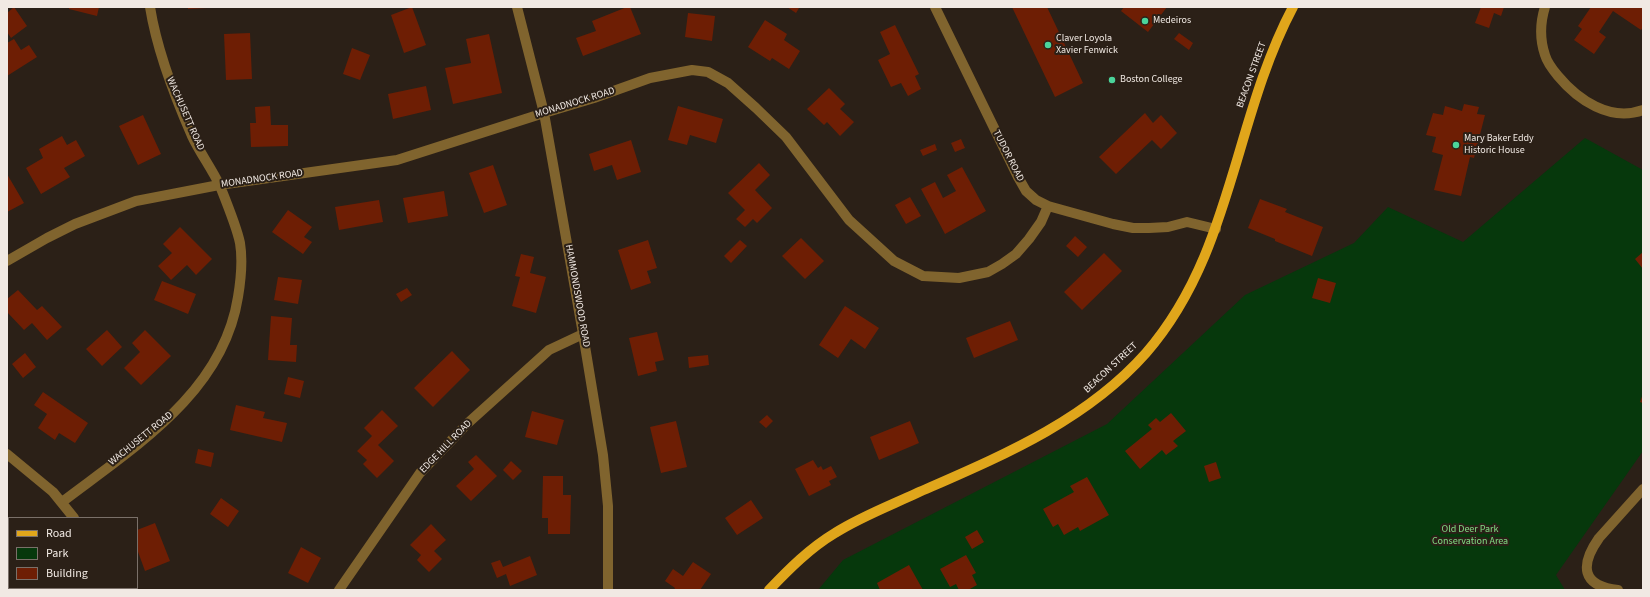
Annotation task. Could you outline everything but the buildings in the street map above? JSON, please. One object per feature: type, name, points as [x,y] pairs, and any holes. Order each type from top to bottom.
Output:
[{"type":"main road","name":"BEACON STREET","points":[[769,590],[800,559],[834,533],[871,514],[990,461],[1038,436],[1098,399],[1145,353],[1172,319],[1193,283],[1216,229],[1260,83],[1276,41],[1293,7]]},
{"type":"street","name":"WACHUSETT ROAD","points":[[62,502],[148,436],[174,413],[210,370],[223,348],[234,316],[241,281],[242,262],[239,242],[219,185],[193,136],[168,76],[150,7]]},
{"type":"street","name":"HAMMONDSWOOD ROAD","points":[[517,7],[544,113],[584,334],[603,455],[608,506],[608,590]]},
{"type":"street","name":"TUDOR ROAD","points":[[935,7],[1018,177],[1026,191],[1036,200],[1048,206],[1133,228],[1168,227],[1188,222],[1216,229]]},
{"type":"street","points":[[1545,7],[1541,34],[1545,57],[1564,83],[1590,104],[1605,111],[1620,113],[1637,112],[1643,110]]},
{"type":"street","name":"MONADNOCK ROAD","points":[[7,261],[47,238],[105,212],[136,201],[219,185],[397,160],[594,98],[650,78],[692,70],[708,72],[728,83],[786,137],[849,220],[894,261],[923,276],[959,278],[988,272],[1016,254],[1041,222],[1048,206]]},
{"type":"street","name":"EDGE HILL ROAD","points":[[339,590],[425,467],[468,423],[550,350],[584,334]]},
{"type":"street","points":[[7,454],[53,492],[73,517]]},
{"type":"street","points":[[1618,590],[1598,586],[1587,574],[1586,566],[1592,547],[1606,528],[1643,489]]},
{"type":"green space","name":"Old Deer Park Conservation Area","points":[[1585,138],[1643,170],[1643,451],[1556,575],[1565,590],[818,590],[843,560],[1107,424],[1245,295],[1354,243],[1388,207],[1463,242]]},
{"type":"place","name":"Medeiros","points":[[1145,21]]},
{"type":"place","name":"Claver Loyola Xavier Fenwick","points":[[1048,45]]},
{"type":"place","name":"Boston College","points":[[1112,80]]},
{"type":"place","name":"Mary Baker Eddy Historic House","points":[[1456,145]]}]
